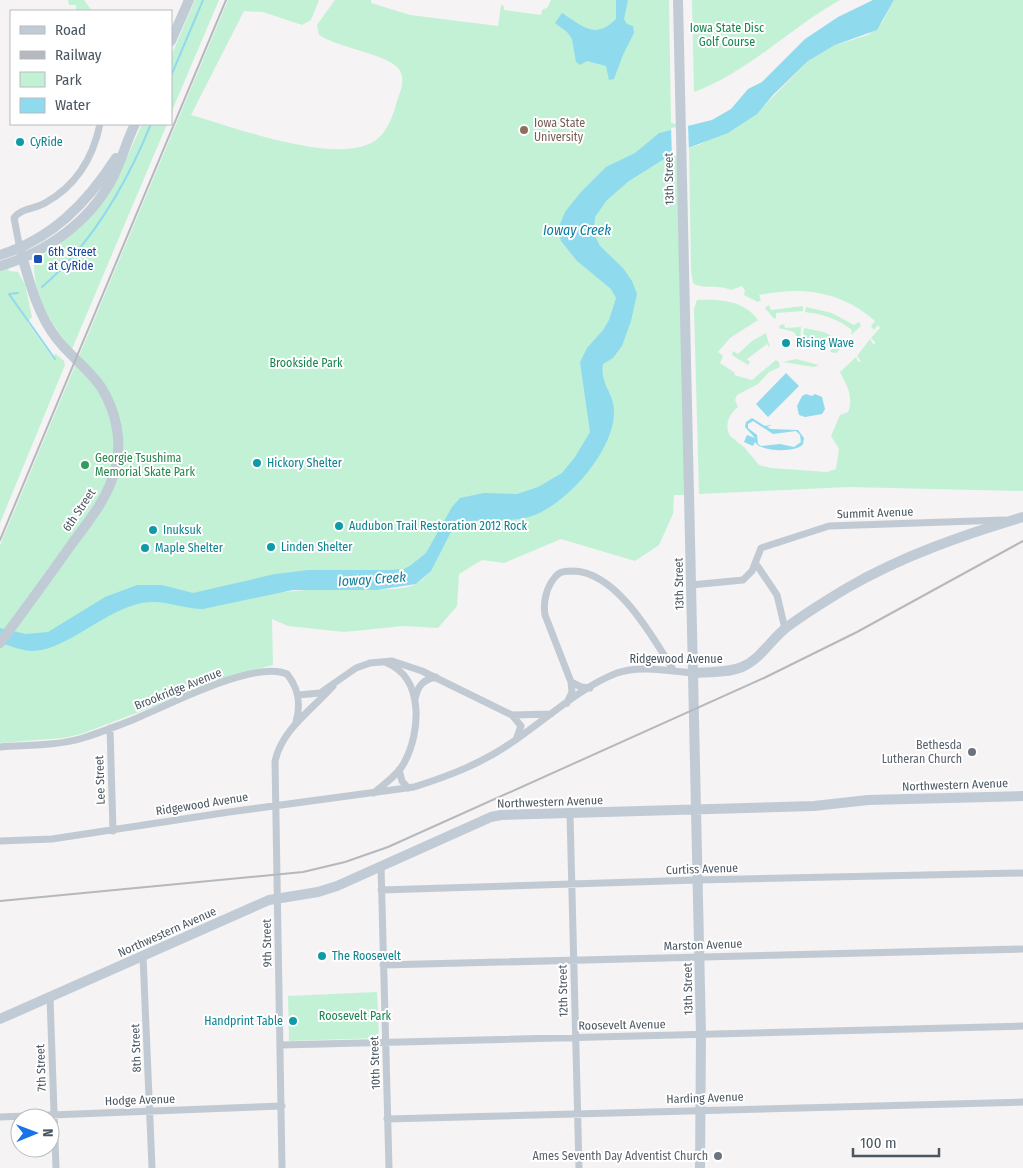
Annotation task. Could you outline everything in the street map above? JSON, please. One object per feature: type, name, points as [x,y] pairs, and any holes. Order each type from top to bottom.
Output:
[{"type":"main road","points":[[172,39],[189,0]]},
{"type":"main road","name":"13th Street","points":[[678,0],[701,1034],[700,1168]]},
{"type":"main road","points":[[0,255],[22,254],[39,250],[74,226],[97,201],[112,180],[135,125]]},
{"type":"main road","points":[[0,266],[22,254],[72,214],[97,186],[126,143]]},
{"type":"main road","points":[[32,287],[32,265],[39,250]]},
{"type":"main road","name":"6th Street","points":[[0,643],[88,521],[108,488],[115,471],[118,440],[114,414],[105,393],[48,327],[32,287],[22,254]]},
{"type":"main road","name":"Ridgewood Avenue","points":[[693,673],[734,670],[744,666],[763,652],[785,628],[849,587],[893,564],[966,534],[1023,517]]},
{"type":"main road","name":"Northwestern Avenue","points":[[0,1020],[277,898],[318,892],[337,886],[491,817],[696,808],[814,806],[868,800],[1023,796]]},
{"type":"street","points":[[22,254],[14,218],[20,212],[45,203],[67,187],[80,173],[94,147],[100,125]]},
{"type":"street","name":"Summit Avenue","points":[[691,585],[743,580],[756,564],[757,554],[768,544],[829,526],[1011,520]]},
{"type":"street","points":[[756,564],[777,595],[785,628]]},
{"type":"street","points":[[567,703],[572,692],[571,682],[547,623],[544,605],[554,578],[559,573],[571,571],[586,573],[623,600],[644,625],[674,671]]},
{"type":"street","points":[[373,793],[399,770],[411,749],[414,733],[414,699],[410,682],[402,672],[384,661]]},
{"type":"street","points":[[298,695],[320,693],[334,686],[356,668],[370,663],[384,661],[407,665],[436,677],[512,715],[521,726],[521,731],[513,742]]},
{"type":"street","name":"Brookridge Avenue","points":[[0,747],[64,743],[110,728],[209,687],[273,670],[287,674],[298,695]]},
{"type":"street","name":"Ridgewood Avenue","points":[[0,842],[52,839],[113,831],[408,788],[462,771],[513,742],[567,703],[617,673],[631,670],[693,673]]},
{"type":"street","points":[[414,699],[422,682],[436,677]]},
{"type":"street","points":[[571,682],[581,687],[590,688]]},
{"type":"street","name":"9th Street","points":[[282,1168],[275,761],[278,749],[295,724],[334,686]]},
{"type":"street","name":"9th Street","points":[[295,724],[298,695]]},
{"type":"street","points":[[512,715],[551,714]]},
{"type":"street","name":"Lee Street","points":[[110,728],[113,831]]},
{"type":"street","points":[[399,770],[402,782],[408,788]]},
{"type":"street","name":"12th Street","points":[[570,814],[579,1168]]},
{"type":"street","name":"10th Street","points":[[380,866],[389,1168]]},
{"type":"street","name":"Curtiss Avenue","points":[[381,890],[698,880],[1023,873]]},
{"type":"street","name":"Marston Avenue","points":[[383,965],[1023,949]]},
{"type":"street","name":"8th Street","points":[[143,956],[152,1168]]},
{"type":"street","name":"7th Street","points":[[50,998],[54,1108]]},
{"type":"street","name":"Roosevelt Avenue","points":[[281,1045],[1023,1026]]},
{"type":"street","name":"Harding Avenue","points":[[388,1119],[1023,1102]]},
{"type":"street","name":"Hodge Avenue","points":[[60,1115],[282,1106]]},
{"type":"green space","points":[[68,0],[84,0],[91,10],[76,10],[76,5],[69,5]]},
{"type":"green space","points":[[195,0],[219,0],[172,111],[172,54]]},
{"type":"green space","name":"Brookside Park","points":[[228,0],[319,0],[311,20],[302,25],[263,12],[244,11],[191,115],[283,142],[334,149],[355,148],[378,139],[389,124],[394,113],[402,78],[396,66],[389,61],[337,44],[319,35],[317,25],[335,0],[371,0],[371,3],[410,15],[498,26],[501,5],[504,6],[504,10],[541,15],[542,10],[548,7],[551,0],[669,0],[671,123],[676,124],[683,301],[686,495],[674,495],[673,514],[659,545],[635,561],[561,539],[504,563],[482,560],[459,574],[457,606],[438,628],[403,626],[344,632],[288,626],[272,619],[273,665],[242,673],[81,734],[63,738],[0,743],[0,545]],"holes":[[[558,499],[547,507],[524,517],[459,522],[448,535],[430,571],[424,578],[409,587],[318,589],[272,593],[330,580],[400,578],[429,562],[460,510]]]},
{"type":"green space","name":"Iowa State Disc Golf Course","points":[[692,0],[840,0],[733,73],[694,92]]},
{"type":"green space","points":[[894,0],[1023,0],[1023,491],[849,487],[699,494],[694,309],[697,300],[730,302],[746,308],[758,320],[730,338],[718,352],[723,356],[720,363],[735,373],[734,375],[752,380],[776,360],[779,362],[780,367],[769,372],[758,384],[737,395],[735,400],[738,407],[730,416],[727,428],[730,436],[744,447],[759,465],[771,468],[827,472],[836,469],[839,449],[831,436],[840,415],[848,412],[850,407],[850,397],[840,372],[856,357],[858,362],[861,361],[857,356],[870,339],[873,344],[876,343],[871,338],[880,328],[878,325],[874,330],[871,326],[875,321],[849,303],[821,293],[806,291],[775,292],[759,295],[761,300],[758,302],[744,295],[745,291],[742,286],[731,290],[721,287],[701,286],[693,283],[691,270],[689,148],[701,144],[764,106],[808,61],[835,45],[868,35],[882,23]]},
{"type":"green space","points":[[142,125],[167,125],[72,349],[51,321],[41,300],[37,288],[34,265],[38,265],[40,261],[38,259],[60,242],[128,155]]},
{"type":"green space","points":[[8,268],[9,271],[18,272],[25,284],[32,317],[27,322],[52,357],[56,354],[64,361],[65,365],[0,523],[0,269]]},
{"type":"green space","points":[[769,305],[771,310],[803,306],[803,311],[776,313],[776,318],[774,319],[765,308]]},
{"type":"green space","points":[[806,307],[832,313],[854,325],[859,322],[861,326],[851,335],[852,330],[847,326],[818,314],[805,312]]},
{"type":"green space","points":[[784,324],[785,328],[801,327],[800,342],[794,332],[779,328],[780,325]]},
{"type":"green space","points":[[804,328],[824,332],[842,342],[846,339],[847,342],[836,353],[830,352],[832,348],[803,338]]},
{"type":"green space","points":[[766,333],[770,348],[767,344],[747,359],[750,362],[748,365],[732,355],[733,351],[738,354],[752,341]]},
{"type":"green space","points":[[786,337],[792,343],[786,349],[780,343]]},
{"type":"green space","points":[[796,359],[819,365],[814,367],[783,362]]},
{"type":"green space","name":"Roosevelt Park","points":[[377,992],[379,1038],[289,1041],[288,996]]},
{"type":"water","points":[[616,0],[628,0],[624,19],[627,24],[633,26],[634,33],[614,79],[609,80],[606,66],[587,61],[580,65],[576,62],[572,39],[567,32],[555,23],[562,13],[588,29],[601,29],[616,19]]},
{"type":"water","name":"Ioway Creek","points":[[873,0],[894,0],[877,30],[835,45],[808,61],[773,95],[757,114],[728,133],[672,154],[629,181],[607,200],[595,217],[594,234],[600,246],[623,268],[632,281],[637,294],[631,321],[622,346],[613,358],[603,364],[603,378],[612,399],[614,411],[607,442],[586,474],[560,500],[546,510],[524,518],[459,522],[454,526],[431,571],[416,584],[377,590],[293,590],[203,609],[157,602],[142,603],[114,613],[73,637],[46,649],[29,651],[0,643],[0,628],[26,634],[48,632],[105,597],[137,585],[162,585],[193,593],[275,574],[308,570],[404,569],[426,553],[452,507],[460,498],[484,493],[517,494],[538,487],[562,473],[575,457],[590,432],[580,362],[587,348],[609,320],[616,298],[611,289],[577,261],[561,241],[558,229],[565,212],[580,193],[606,167],[635,153],[659,133],[712,120],[731,109],[748,89],[762,82],[805,39],[838,17]]},
{"type":"water","points":[[786,373],[799,386],[768,417],[756,404]]},
{"type":"water","points":[[806,394],[812,396],[815,394],[822,397],[825,409],[822,414],[805,417],[799,415],[797,406],[802,396]]},
{"type":"water","points":[[752,418],[765,426],[772,425],[767,427],[771,429],[798,430],[804,438],[803,444],[794,449],[786,450],[764,448],[758,445],[755,442],[753,446],[744,442],[747,435],[755,438],[745,427],[746,422]],"holes":[[[753,421],[773,434],[796,431],[800,435],[801,442],[794,447],[780,444],[761,446],[758,444],[757,435],[748,428],[748,424]]]},
{"type":"pier","points":[[688,125],[689,151],[672,157],[671,128]]},
{"type":"waterway","points":[[172,74],[203,0]]},
{"type":"waterway","points":[[42,287],[77,252],[92,233],[119,191],[151,125]]},
{"type":"waterway","points":[[18,293],[9,294],[55,359]]},
{"type":"railway","points":[[0,540],[226,0]]},
{"type":"railway","points":[[0,901],[303,872],[345,862],[388,847],[764,678],[857,632],[1023,541]]},
{"type":"place","name":"Iowa State University","points":[[524,130]]},
{"type":"place","name":"CyRide","points":[[20,142]]},
{"type":"place","name":"6th Street at CyRide","points":[[38,259]]},
{"type":"place","name":"Rising Wave","points":[[786,343]]},
{"type":"place","name":"Hickory Shelter","points":[[257,463]]},
{"type":"place","name":"Georgie Tsushima Memorial Skate Park","points":[[85,465]]},
{"type":"place","name":"Audubon Trail Restoration 2012 Rock","points":[[339,526]]},
{"type":"place","name":"Inuksuk","points":[[153,530]]},
{"type":"place","name":"Linden Shelter","points":[[271,547]]},
{"type":"place","name":"Maple Shelter","points":[[145,548]]},
{"type":"place","name":"Bethesda Lutheran Church","points":[[972,752]]},
{"type":"place","name":"The Roosevelt","points":[[322,956]]},
{"type":"place","name":"Handprint Table","points":[[293,1021]]},
{"type":"place","name":"Ames Seventh Day Adventist Church","points":[[718,1156]]}]
